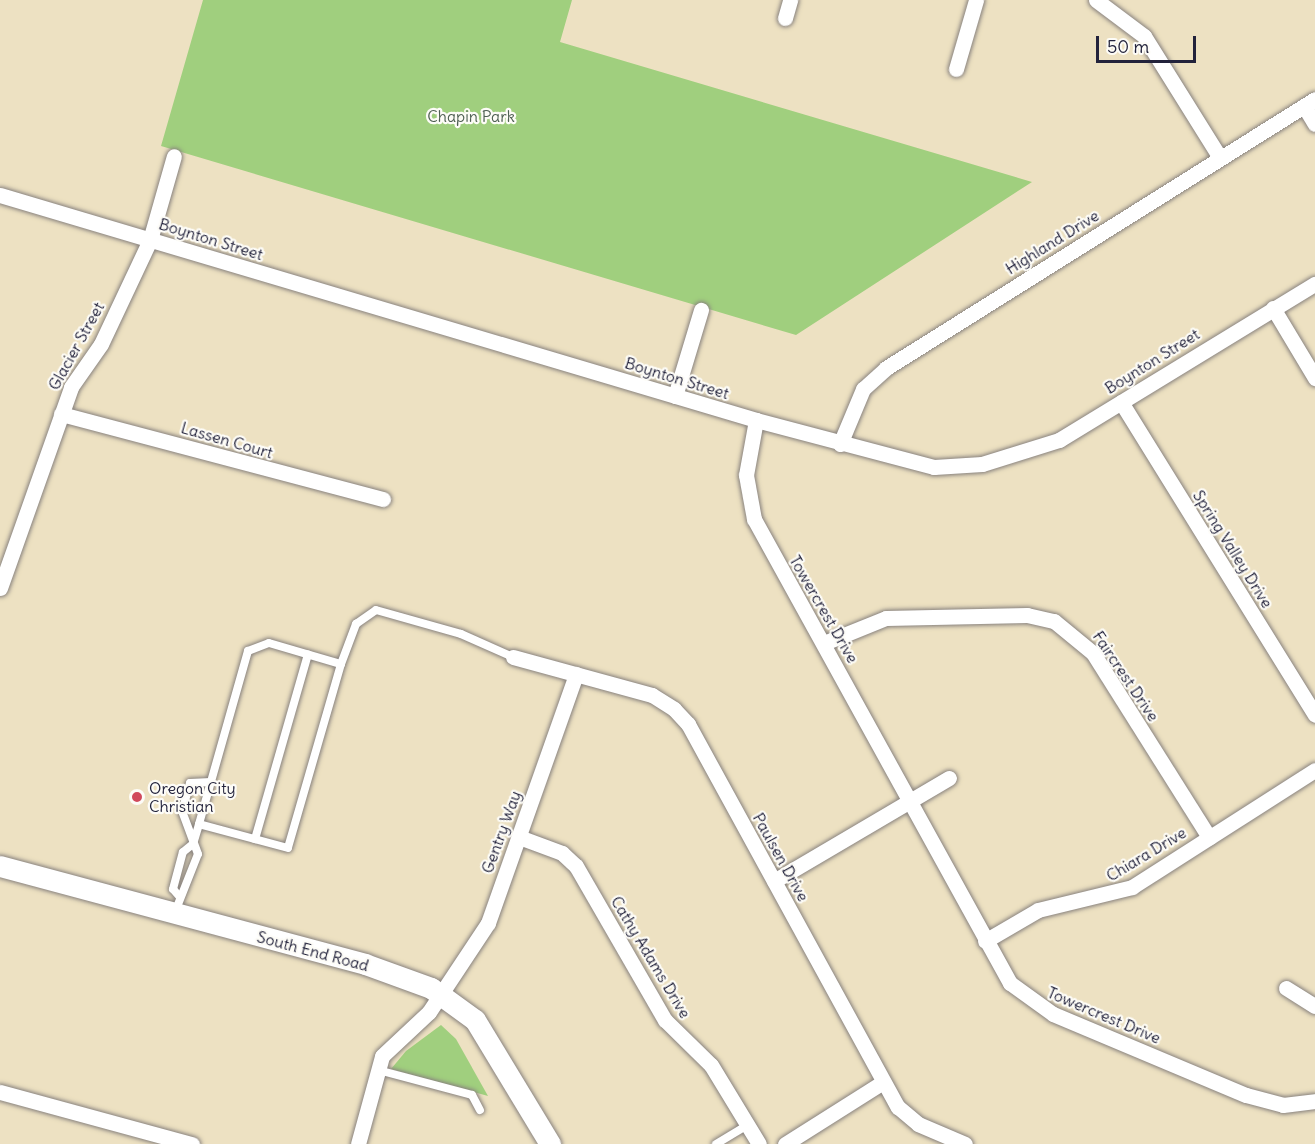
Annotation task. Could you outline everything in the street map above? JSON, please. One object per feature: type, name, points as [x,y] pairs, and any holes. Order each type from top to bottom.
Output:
[{"type":"main road","name":"South End Road","points":[[0,866],[177,905],[390,972],[443,994],[487,1036],[550,1144]]},
{"type":"street","points":[[785,18],[790,0]]},
{"type":"street","points":[[956,69],[976,0]]},
{"type":"street","points":[[1096,0],[1143,36],[1219,156]]},
{"type":"street","points":[[1309,102],[1315,124]]},
{"type":"street","name":"Highland Drive","points":[[840,444],[863,389],[886,368],[1219,156],[1309,102]]},
{"type":"street","name":"Glacier Street","points":[[0,588],[61,414],[150,240],[174,156]]},
{"type":"street","name":"Boynton Street","points":[[0,195],[756,420],[915,465],[982,465],[1059,440],[1315,284]]},
{"type":"street","points":[[1273,308],[1315,378]]},
{"type":"street","points":[[675,396],[701,309]]},
{"type":"street","name":"Spring Valley Drive","points":[[1121,402],[1315,715]]},
{"type":"street","name":"Lassen Court","points":[[61,414],[383,499]]},
{"type":"street","name":"Towercrest Drive","points":[[756,420],[746,475],[754,519],[913,804],[985,941],[1023,997],[1053,1014],[1256,1098],[1283,1105],[1315,1101]]},
{"type":"street","name":"Faircrest Drive","points":[[824,643],[886,618],[1027,615],[1054,621],[1093,653],[1209,837]]},
{"type":"street","name":"Paulsen Drive","points":[[513,657],[652,695],[674,709],[774,881],[883,1082],[906,1117],[965,1144]]},
{"type":"street","name":"Gentry Way","points":[[358,1144],[376,1069],[387,1048],[443,994],[488,923],[576,674]]},
{"type":"street","name":"Chiara Drive","points":[[985,941],[1038,910],[1114,896],[1315,770]]},
{"type":"street","points":[[774,881],[913,804],[949,778]]},
{"type":"street","name":"Cathy Adams Drive","points":[[519,837],[562,853],[576,866],[665,1020],[711,1065],[759,1144]]},
{"type":"street","points":[[1286,988],[1315,1006]]},
{"type":"street","points":[[785,1144],[883,1082]]},
{"type":"street","points":[[0,1092],[192,1144]]},
{"type":"lane","points":[[199,824],[288,849],[341,664],[356,624],[376,610],[461,634],[513,657]]},
{"type":"lane","points":[[177,905],[173,889],[175,879],[183,852],[193,844],[248,651],[261,642],[341,664]]},
{"type":"lane","points":[[255,839],[308,654]]},
{"type":"lane","points":[[177,905],[188,892],[198,854],[182,811],[190,783],[211,782]]},
{"type":"lane","points":[[376,1069],[472,1095],[480,1110]]},
{"type":"lane","points":[[716,1144],[748,1125]]},
{"type":"green space","name":"Chapin Park","points":[[203,0],[572,0],[560,42],[1032,182],[796,335],[161,146]]},
{"type":"green space","points":[[441,1025],[456,1039],[488,1096],[391,1069],[406,1051]]},
{"type":"place","name":"Oregon City Christian","points":[[137,797]]}]
